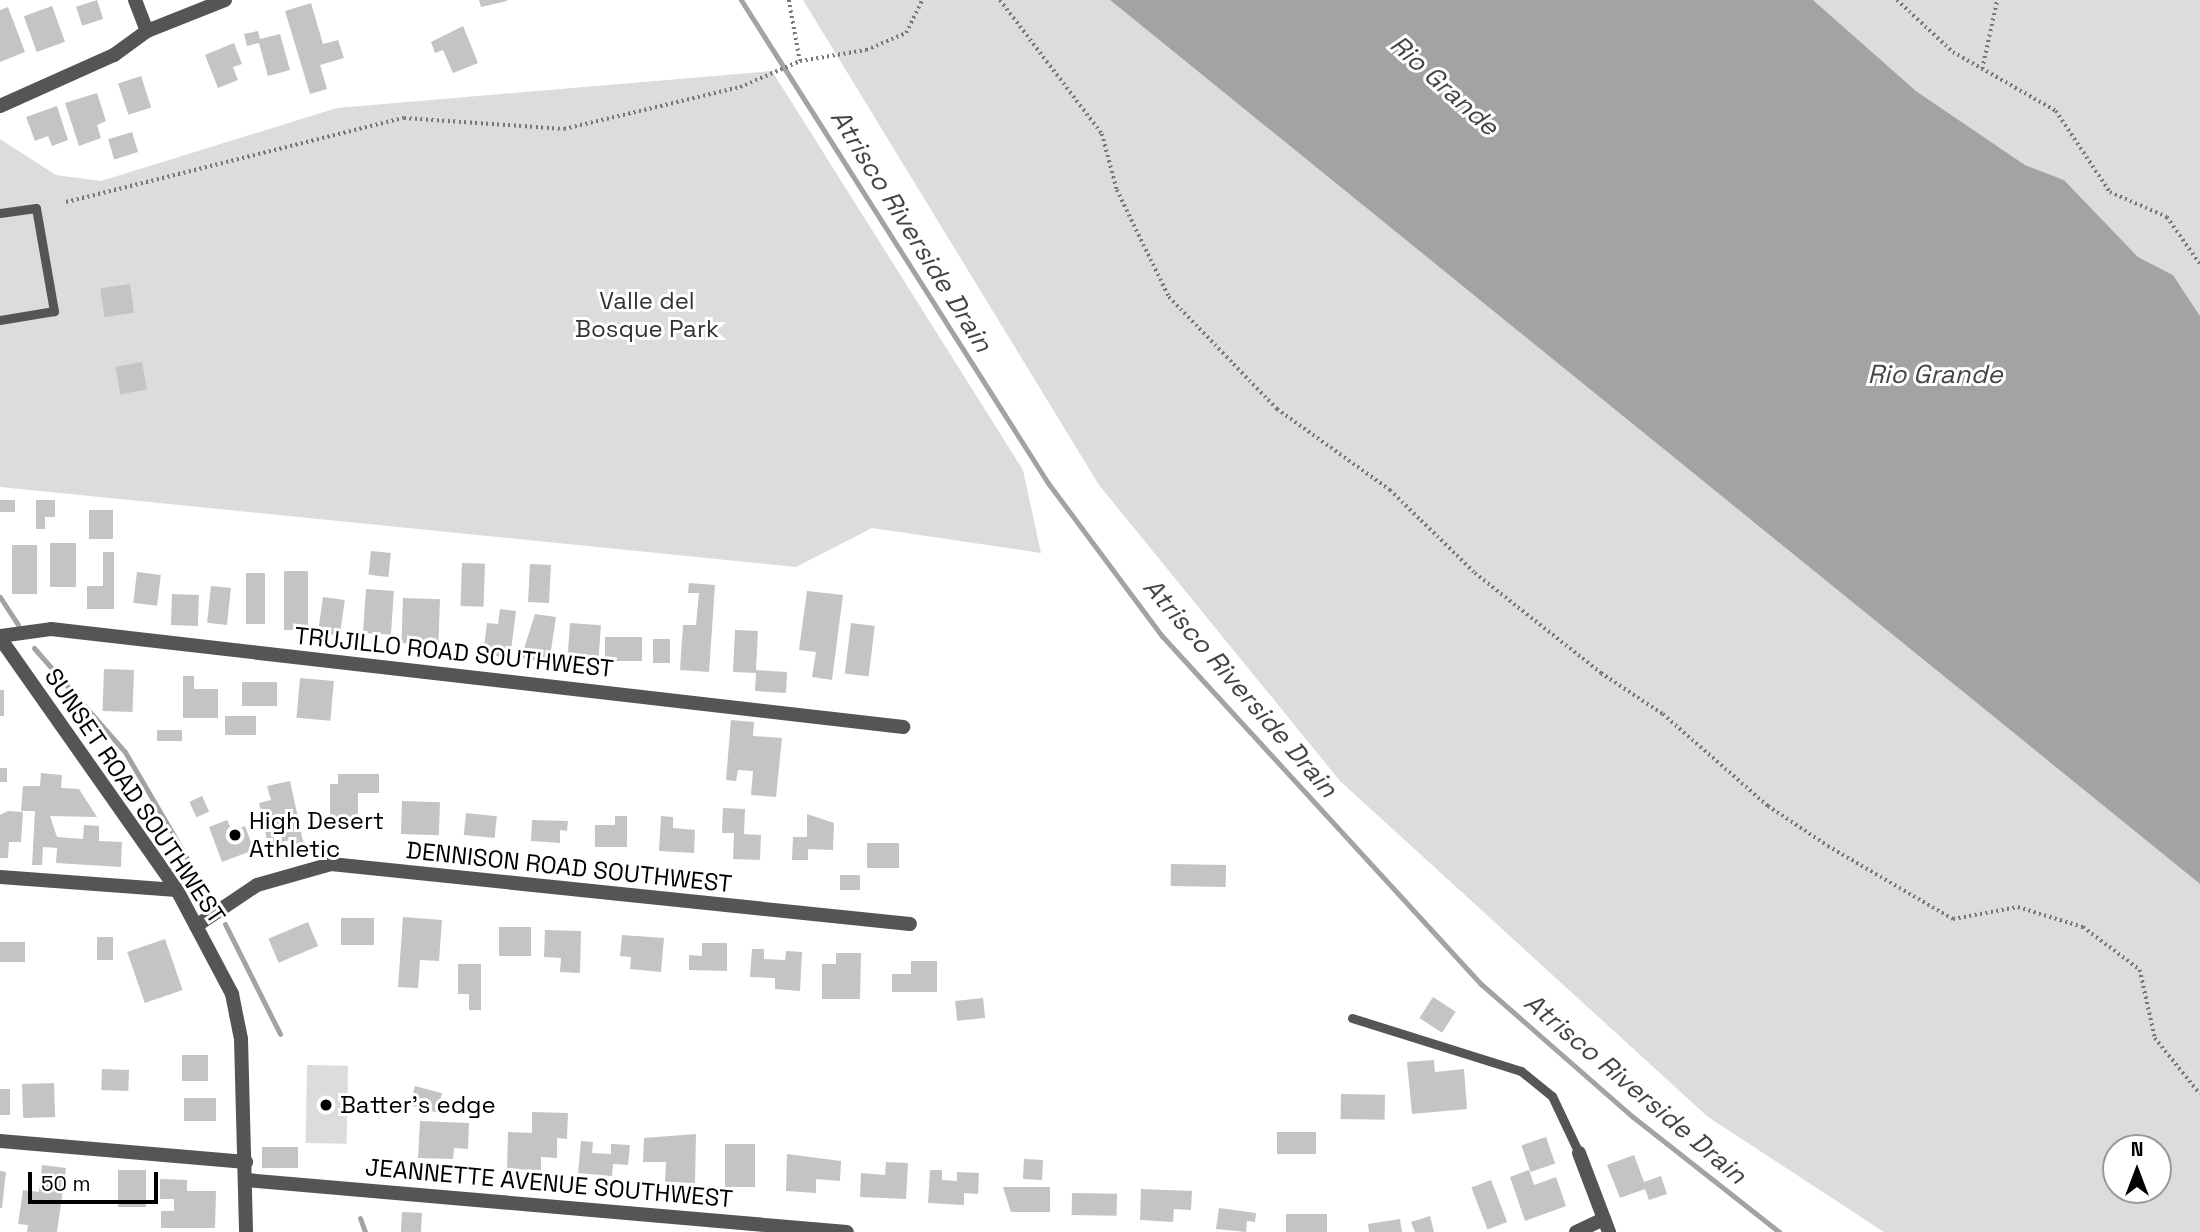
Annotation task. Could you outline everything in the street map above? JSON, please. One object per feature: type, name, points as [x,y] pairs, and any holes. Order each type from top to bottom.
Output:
[{"type":"street","points":[[135,0],[147,30]]},
{"type":"street","points":[[0,106],[114,55],[147,30],[225,0]]},
{"type":"street","name":"TRUJILLO ROAD SOUTHWEST","points":[[0,637],[51,629],[903,727]]},
{"type":"street","name":"SUNSET ROAD SOUTHWEST","points":[[0,637],[177,890],[240,1017],[246,1232]]},
{"type":"street","name":"DENNISON ROAD SOUTHWEST","points":[[196,926],[257,885],[331,864],[910,924]]},
{"type":"street","points":[[0,877],[177,890]]},
{"type":"street","points":[[0,1141],[246,1162]]},
{"type":"street","points":[[1576,1232],[1607,1225],[1579,1153]]},
{"type":"street","name":"JEANNETTE AVENUE SOUTHWEST","points":[[246,1180],[847,1232]]},
{"type":"lane","points":[[0,213],[36,208],[54,310],[0,320]]},
{"type":"lane","points":[[1352,1018],[1521,1071],[1552,1096],[1579,1153]]},
{"type":"path","points":[[789,0],[800,61]]},
{"type":"path","points":[[66,202],[404,118],[564,129],[740,87],[770,78],[800,61],[866,50],[905,33],[922,0]]},
{"type":"path","points":[[1000,0],[1102,134],[1122,201],[1169,296],[1277,409],[1390,490],[1475,573],[1601,673],[1664,714],[1768,806],[1828,846],[1953,919],[2018,906],[2083,926],[2140,970],[2155,1038],[2200,1094]]},
{"type":"path","points":[[1897,0],[1953,52],[2056,111],[2110,192],[2167,218],[2200,264]]},
{"type":"path","points":[[1982,69],[1997,0]]},
{"type":"green space","points":[[803,0],[1110,0],[2200,884],[2200,1232],[1884,1232],[1708,1117],[1340,781],[1099,485]]},
{"type":"green space","points":[[1813,0],[2200,0],[2200,316],[2173,275],[2138,257],[2064,180],[2025,165],[1916,91]]},
{"type":"green space","name":"Valle del Bosque Park","points":[[772,71],[1023,470],[1041,553],[872,528],[796,567],[0,487],[0,139],[56,175],[101,181],[337,108]]},
{"type":"green space","name":"Batter's edge","points":[[307,1065],[348,1066],[347,1144],[306,1143]]},
{"type":"water","name":"Rio Grande","points":[[1110,0],[1813,0],[1916,91],[2025,165],[2064,180],[2138,257],[2173,275],[2200,316],[2200,884]]},
{"type":"building","points":[[97,0],[103,19],[82,26],[76,7]]},
{"type":"building","points":[[479,0],[507,0],[507,1],[481,7]]},
{"type":"building","points":[[311,3],[323,44],[338,40],[344,58],[320,65],[327,89],[310,94],[285,11]]},
{"type":"building","points":[[52,6],[65,42],[37,52],[24,16]]},
{"type":"building","points":[[8,7],[25,52],[0,62],[0,10]]},
{"type":"building","points":[[463,26],[478,63],[453,73],[443,50],[435,53],[431,42]]},
{"type":"building","points":[[258,31],[260,39],[280,34],[290,70],[268,76],[259,43],[247,46],[244,34]]},
{"type":"building","points":[[234,43],[242,64],[233,67],[238,80],[218,88],[205,55]]},
{"type":"building","points":[[141,76],[151,107],[128,115],[118,83]]},
{"type":"building","points":[[97,93],[106,121],[97,125],[101,138],[79,146],[65,103]]},
{"type":"building","points":[[57,106],[68,140],[52,146],[48,136],[35,141],[26,117]]},
{"type":"building","points":[[132,132],[138,152],[114,159],[108,139]]},
{"type":"building","points":[[130,284],[134,313],[104,317],[100,288]]},
{"type":"building","points":[[142,362],[147,390],[120,394],[115,367]]},
{"type":"building","points":[[0,500],[15,500],[15,512],[0,512]]},
{"type":"building","points":[[36,500],[55,500],[55,517],[45,517],[45,529],[36,529]]},
{"type":"building","points":[[89,510],[113,510],[113,539],[89,539]]},
{"type":"building","points":[[50,543],[76,543],[76,587],[50,587]]},
{"type":"building","points":[[12,545],[37,545],[37,594],[12,594]]},
{"type":"building","points":[[371,551],[391,553],[388,577],[368,575]]},
{"type":"building","points":[[103,552],[114,552],[114,609],[87,609],[87,586],[103,586]]},
{"type":"building","points":[[462,563],[485,564],[483,607],[460,606]]},
{"type":"building","points":[[530,564],[551,565],[549,603],[528,602]]},
{"type":"building","points":[[284,571],[308,571],[308,630],[284,630]]},
{"type":"building","points":[[137,572],[161,575],[157,606],[133,603]]},
{"type":"building","points":[[246,573],[265,573],[265,624],[246,624]]},
{"type":"building","points":[[689,583],[715,585],[709,672],[680,670],[683,625],[696,625],[699,593],[688,593]]},
{"type":"building","points":[[211,586],[231,588],[227,625],[207,623]]},
{"type":"building","points":[[366,589],[394,591],[391,635],[363,633]]},
{"type":"building","points":[[807,591],[843,595],[832,680],[812,677],[816,652],[799,650]]},
{"type":"building","points":[[172,594],[199,595],[198,626],[171,625]]},
{"type":"building","points":[[323,597],[345,600],[340,636],[318,633]]},
{"type":"building","points":[[403,598],[440,599],[438,644],[401,643]]},
{"type":"building","points":[[500,609],[516,611],[510,658],[483,654],[487,623],[498,624]]},
{"type":"building","points":[[535,614],[556,617],[549,663],[521,658]]},
{"type":"building","points":[[570,623],[601,625],[598,661],[567,659]]},
{"type":"building","points":[[851,623],[875,626],[869,677],[845,674]]},
{"type":"building","points":[[735,630],[758,631],[756,670],[787,672],[786,693],[755,691],[756,673],[733,672]]},
{"type":"building","points":[[605,637],[642,637],[642,661],[605,661]]},
{"type":"building","points":[[653,639],[670,639],[670,663],[653,663]]},
{"type":"building","points":[[104,669],[134,670],[133,712],[103,711]]},
{"type":"building","points":[[183,676],[194,676],[194,689],[218,689],[218,718],[183,718]]},
{"type":"building","points":[[300,678],[334,681],[330,721],[297,718]]},
{"type":"building","points":[[242,682],[277,682],[277,706],[242,706]]},
{"type":"building","points":[[0,690],[4,690],[4,716],[0,716]]},
{"type":"building","points":[[225,716],[256,716],[256,735],[225,735]]},
{"type":"building","points":[[731,720],[754,722],[753,736],[782,738],[776,797],[751,795],[753,771],[738,770],[736,781],[726,780]]},
{"type":"building","points":[[157,730],[182,730],[182,741],[157,741]]},
{"type":"building","points":[[0,768],[7,768],[7,782],[0,782]]},
{"type":"building","points":[[41,773],[62,775],[61,788],[79,789],[97,817],[50,816],[57,837],[83,839],[84,825],[99,826],[99,841],[122,842],[121,867],[56,863],[57,848],[43,847],[42,865],[32,865],[35,811],[21,811],[23,786],[40,786]]},
{"type":"building","points":[[338,774],[379,774],[379,793],[358,793],[358,826],[330,826],[330,784],[338,784]]},
{"type":"building","points":[[290,781],[305,850],[298,851],[295,839],[268,845],[259,803],[271,800],[267,786]]},
{"type":"building","points":[[202,796],[209,811],[196,817],[189,802]]},
{"type":"building","points":[[402,801],[440,802],[439,835],[401,834]]},
{"type":"building","points":[[723,808],[745,809],[744,834],[761,835],[760,860],[733,859],[734,833],[722,833]]},
{"type":"building","points":[[8,811],[23,812],[21,842],[9,842],[8,858],[0,858],[0,815]]},
{"type":"building","points":[[466,813],[497,816],[495,838],[464,835]]},
{"type":"building","points":[[807,814],[834,823],[833,850],[808,849],[808,860],[792,860],[793,837],[807,837]]},
{"type":"building","points":[[615,816],[627,816],[627,847],[595,847],[595,825],[615,825]]},
{"type":"building","points":[[661,816],[673,817],[673,828],[695,830],[694,853],[659,851]]},
{"type":"building","points":[[227,820],[232,831],[245,826],[254,850],[222,862],[209,827]]},
{"type":"building","points":[[532,820],[568,821],[567,831],[560,830],[560,843],[531,841]]},
{"type":"building","points":[[867,843],[899,843],[899,868],[867,868]]},
{"type":"building","points":[[1171,864],[1226,865],[1226,887],[1171,886]]},
{"type":"building","points":[[840,875],[860,875],[860,890],[840,890]]},
{"type":"building","points":[[403,917],[442,920],[439,961],[420,960],[418,988],[398,987]]},
{"type":"building","points":[[341,918],[374,918],[374,945],[341,945]]},
{"type":"building","points":[[308,922],[318,946],[279,963],[268,939]]},
{"type":"building","points":[[499,927],[531,927],[531,956],[499,956]]},
{"type":"building","points":[[545,930],[581,931],[580,973],[560,972],[561,958],[544,957]]},
{"type":"building","points":[[622,935],[664,938],[661,972],[630,969],[631,957],[620,956]]},
{"type":"building","points":[[97,937],[113,937],[113,960],[97,960]]},
{"type":"building","points":[[165,939],[183,990],[145,1003],[127,952]]},
{"type":"building","points":[[0,942],[25,942],[25,962],[0,962]]},
{"type":"building","points":[[702,943],[727,943],[727,971],[689,970],[689,955],[702,956]]},
{"type":"building","points":[[752,949],[764,949],[764,959],[785,960],[786,951],[802,952],[800,991],[775,989],[775,978],[750,977]]},
{"type":"building","points":[[836,953],[861,953],[860,999],[822,999],[822,964],[836,964]]},
{"type":"building","points":[[911,961],[937,961],[937,992],[892,992],[892,974],[911,974]]},
{"type":"building","points":[[458,964],[481,964],[481,1010],[469,1010],[469,994],[458,994]]},
{"type":"building","points":[[1433,997],[1456,1012],[1442,1033],[1419,1018]]},
{"type":"building","points":[[983,998],[985,1018],[957,1021],[955,1001]]},
{"type":"building","points":[[182,1055],[208,1055],[208,1081],[182,1081]]},
{"type":"building","points":[[1434,1060],[1435,1072],[1464,1069],[1467,1109],[1412,1114],[1407,1062]]},
{"type":"building","points":[[102,1069],[129,1070],[128,1091],[101,1090]]},
{"type":"building","points":[[54,1083],[55,1117],[23,1118],[22,1084]]},
{"type":"building","points":[[415,1086],[442,1093],[437,1113],[410,1105]]},
{"type":"building","points":[[0,1089],[10,1089],[10,1115],[0,1115]]},
{"type":"building","points":[[1341,1094],[1385,1095],[1385,1120],[1341,1119]]},
{"type":"building","points":[[184,1098],[216,1098],[216,1121],[184,1121]]},
{"type":"building","points":[[532,1112],[568,1113],[567,1139],[557,1138],[557,1158],[541,1157],[541,1170],[507,1169],[508,1132],[532,1133]]},
{"type":"building","points":[[420,1121],[469,1123],[468,1149],[454,1148],[453,1159],[418,1158]]},
{"type":"building","points":[[1277,1132],[1316,1132],[1316,1154],[1277,1154]]},
{"type":"building","points":[[696,1134],[695,1183],[665,1182],[666,1162],[643,1162],[644,1138]]},
{"type":"building","points":[[1546,1137],[1555,1163],[1531,1172],[1521,1145]]},
{"type":"building","points":[[581,1141],[593,1142],[592,1153],[611,1154],[611,1144],[630,1145],[628,1165],[613,1164],[612,1176],[578,1173]]},
{"type":"building","points":[[725,1144],[755,1144],[755,1187],[725,1187]]},
{"type":"building","points":[[262,1147],[298,1147],[298,1168],[262,1168]]},
{"type":"building","points":[[787,1154],[841,1161],[840,1181],[816,1179],[816,1193],[786,1191]]},
{"type":"building","points":[[1634,1155],[1644,1182],[1661,1176],[1667,1194],[1649,1200],[1645,1189],[1620,1198],[1607,1165]]},
{"type":"building","points":[[1024,1159],[1043,1160],[1042,1180],[1023,1179]]},
{"type":"building","points":[[886,1162],[908,1163],[906,1199],[860,1197],[861,1173],[885,1175]]},
{"type":"building","points":[[42,1165],[66,1168],[57,1232],[27,1232],[28,1225],[18,1224],[23,1190],[39,1192]]},
{"type":"building","points":[[118,1170],[146,1170],[146,1207],[118,1207]]},
{"type":"building","points":[[930,1170],[942,1170],[942,1180],[957,1181],[957,1172],[979,1173],[978,1194],[964,1193],[964,1205],[928,1203]]},
{"type":"building","points":[[1529,1170],[1534,1185],[1556,1177],[1566,1206],[1525,1221],[1510,1177]]},
{"type":"building","points":[[0,1171],[6,1172],[2,1208],[0,1208]]},
{"type":"building","points":[[160,1179],[187,1180],[187,1191],[216,1191],[215,1228],[161,1228],[161,1211],[174,1211],[174,1199],[160,1199]]},
{"type":"building","points":[[1491,1180],[1507,1222],[1488,1230],[1471,1188]]},
{"type":"building","points":[[1003,1187],[1050,1187],[1050,1212],[1011,1212]]},
{"type":"building","points":[[1141,1189],[1192,1191],[1191,1210],[1174,1209],[1173,1222],[1140,1220]]},
{"type":"building","points":[[1072,1193],[1117,1194],[1117,1216],[1072,1215]]},
{"type":"building","points":[[1219,1208],[1256,1213],[1255,1222],[1247,1221],[1246,1232],[1216,1229]]},
{"type":"building","points":[[402,1212],[422,1213],[421,1232],[401,1232]]},
{"type":"building","points":[[1286,1214],[1327,1214],[1327,1232],[1286,1232]]},
{"type":"building","points":[[1430,1216],[1434,1232],[1415,1232],[1411,1222]]},
{"type":"building","points":[[1400,1219],[1402,1232],[1369,1232],[1368,1224]]},
{"type":"waterway","name":"Atrisco Riverside Drain","points":[[741,0],[1048,483],[1162,636],[1481,984],[1633,1117],[1779,1232]]},
{"type":"waterway","points":[[0,597],[18,625]]},
{"type":"waterway","points":[[34,648],[125,752],[211,899]]},
{"type":"waterway","points":[[225,924],[280,1034]]},
{"type":"waterway","points":[[360,1218],[365,1232]]},
{"type":"place","name":"High Desert Athletic","points":[[235,835]]},
{"type":"place","name":"Batter's edge","points":[[326,1105]]}]
